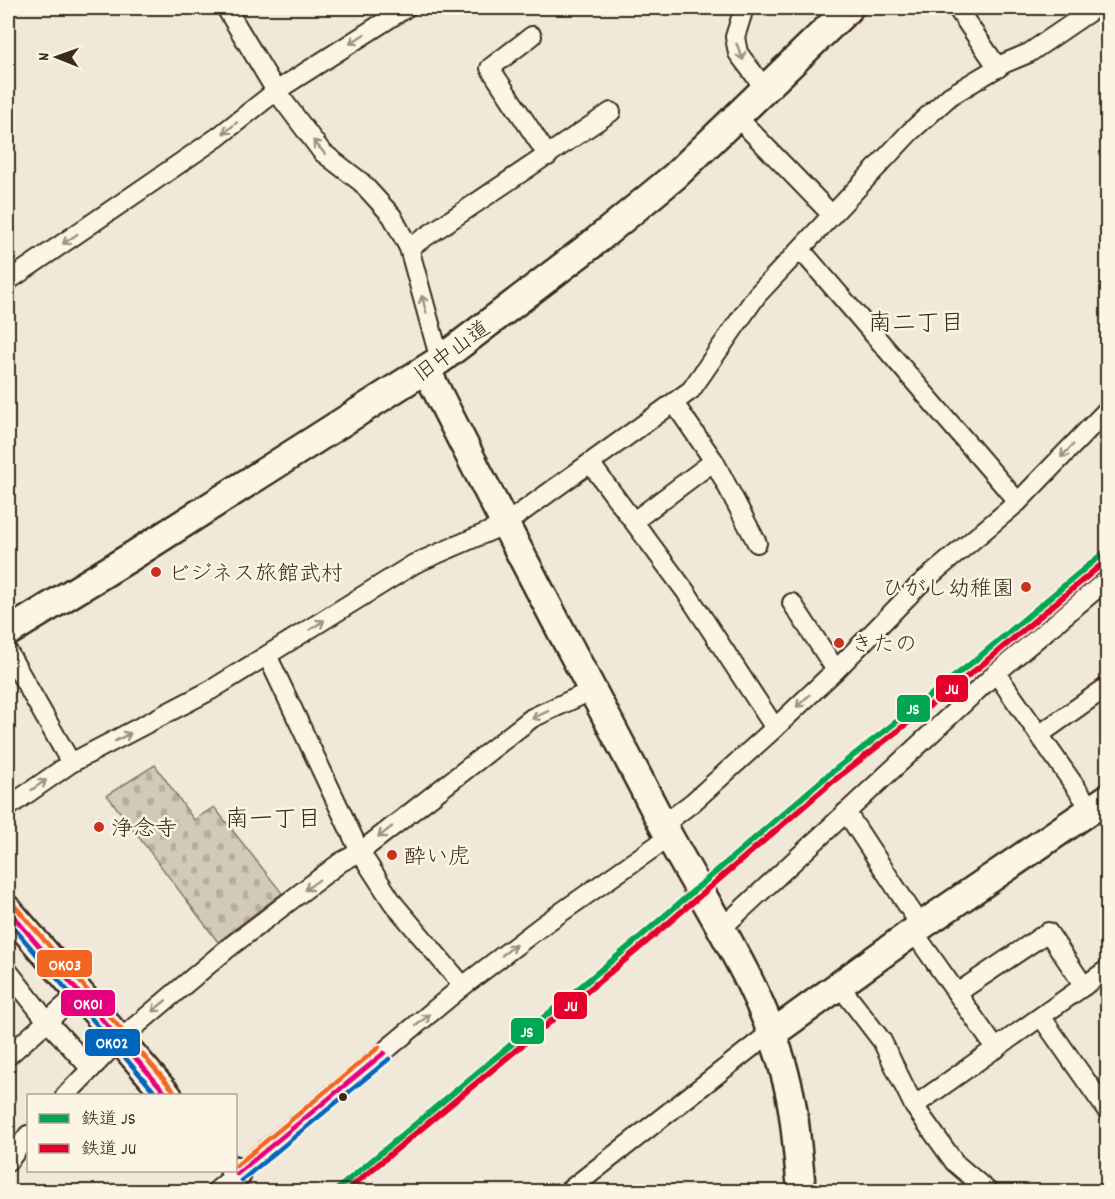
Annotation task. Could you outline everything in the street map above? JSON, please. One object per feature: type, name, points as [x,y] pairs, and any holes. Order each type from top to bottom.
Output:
[{"type":"street","points":[[226,8],[276,91],[322,152],[361,182],[392,216],[409,248],[433,364],[504,525],[594,690],[696,887],[723,927],[772,1034],[787,1080],[802,1191]]},
{"type":"street","points":[[8,281],[218,137],[276,91],[406,8]]},
{"type":"street","points":[[744,8],[735,37],[738,53],[765,90]]},
{"type":"street","name":"旧中山道","points":[[8,632],[129,558],[433,364],[591,245],[675,176],[849,8]]},
{"type":"street","points":[[957,8],[998,68]]},
{"type":"street","points":[[10,801],[71,763],[211,690],[268,657],[414,564],[504,525],[674,403],[691,390],[757,295],[906,136],[950,96],[1029,53],[1095,8]]},
{"type":"street","points":[[531,36],[490,68],[548,156]]},
{"type":"street","points":[[409,248],[611,112]]},
{"type":"street","points":[[737,117],[831,215]]},
{"type":"street","points":[[801,249],[1018,502]]},
{"type":"street","points":[[674,403],[714,461],[757,543]]},
{"type":"street","points":[[237,1170],[384,1053],[463,986],[666,831],[693,802],[836,670],[919,585],[1018,502],[1107,409]]},
{"type":"street","points":[[634,521],[714,461]]},
{"type":"street","points":[[590,463],[686,592],[775,728]]},
{"type":"street","points":[[723,927],[996,673],[1107,579]]},
{"type":"street","points":[[792,603],[836,670]]},
{"type":"street","points":[[8,652],[71,763]]},
{"type":"street","points":[[268,657],[360,852],[393,903],[463,986]]},
{"type":"street","points":[[567,1191],[761,1040],[917,928],[1103,802],[1039,735],[996,673]]},
{"type":"street","points":[[1039,735],[1107,686]]},
{"type":"street","points":[[66,1094],[119,1040],[227,949],[341,862],[360,852],[532,718],[594,690]]},
{"type":"street","points":[[846,812],[957,993],[996,1049]]},
{"type":"street","points":[[11,921],[79,993],[167,1094]]},
{"type":"street","points":[[957,993],[1048,932],[1084,986]]},
{"type":"street","points":[[914,1106],[1042,1018],[1107,969]]},
{"type":"street","points":[[8,971],[47,1021],[91,1069]]},
{"type":"street","points":[[839,985],[882,1041],[914,1106],[955,1163],[989,1191]]},
{"type":"street","points":[[8,1056],[79,993]]},
{"type":"street","points":[[1042,1018],[1107,1112]]},
{"type":"street","points":[[8,1162],[27,1136]]},
{"type":"street","points":[[215,1191],[235,1172]]},
{"type":"green space","points":[[155,765],[194,820],[214,807],[282,893],[218,942],[107,795]]},
{"type":"rail line","name":"JS","points":[[334,1192],[632,944],[827,776],[978,658],[1108,549]]},
{"type":"rail line","name":"JU","points":[[345,1192],[637,950],[832,782],[983,664],[1108,559]]},
{"type":"transit line","name":"OK03","points":[[14,905],[174,1091]]},
{"type":"transit line","name":"OK01","points":[[8,910],[166,1094]]},
{"type":"transit line","name":"OK02","points":[[8,921],[156,1094]]},
{"type":"transit line","name":"OK03","points":[[237,1165],[379,1047]]},
{"type":"transit line","name":"OK01","points":[[237,1174],[384,1053]]},
{"type":"transit line","name":"OK02","points":[[242,1180],[389,1059]]},
{"type":"place","name":"ビジネス旅館武村","points":[[156,572]]},
{"type":"place","name":"ひがし幼稚園","points":[[1026,587]]},
{"type":"place","name":"きたの","points":[[839,643]]},
{"type":"place","name":"浄念寺","points":[[99,827]]},
{"type":"place","name":"酔い虎","points":[[392,855]]},
{"type":"district","name":"南二丁目","points":[[916,322]]},
{"type":"district","name":"南一丁目","points":[[273,818]]}]
